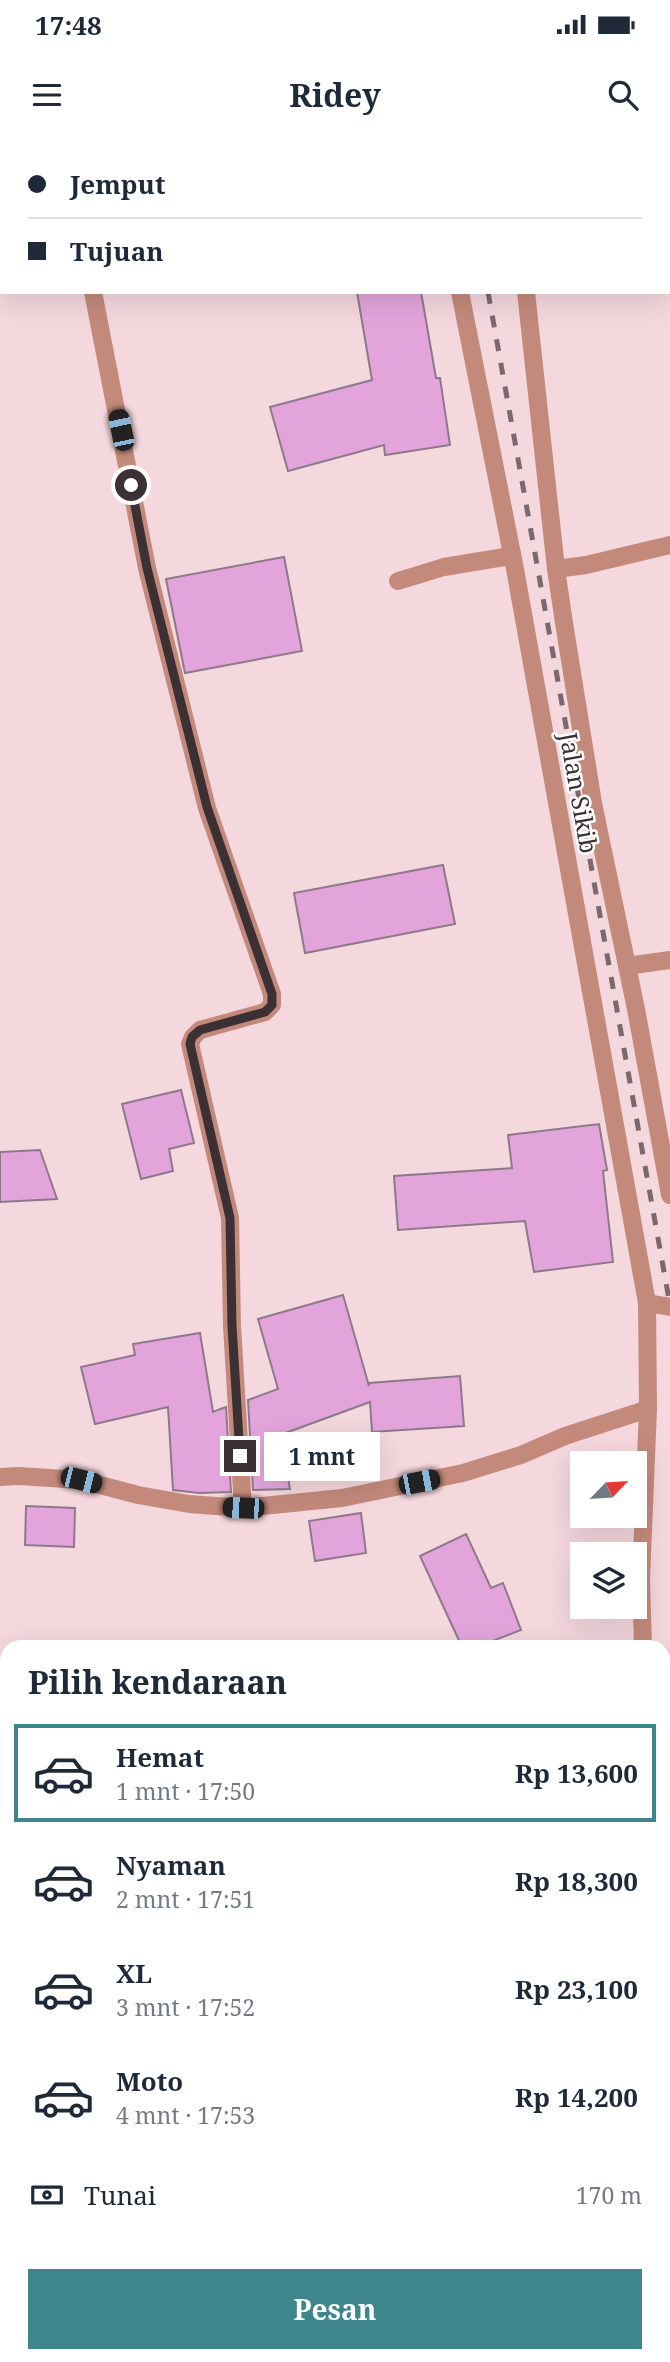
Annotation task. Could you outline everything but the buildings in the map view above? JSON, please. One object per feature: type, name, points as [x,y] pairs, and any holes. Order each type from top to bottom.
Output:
[{"type":"street","points":[[93,294],[147,568],[204,794],[272,994],[272,1005],[265,1012],[200,1030],[192,1037],[190,1044],[230,1218],[232,1326],[243,1508]]},
{"type":"street","name":"Jalan Sikib","points":[[460,294],[511,556],[647,1303],[648,1409],[640,1579],[643,1640]]},
{"type":"street","points":[[526,294],[556,569],[593,803],[665,1132],[670,1195]]},
{"type":"street","points":[[556,569],[586,565],[670,545]]},
{"type":"street","points":[[398,581],[444,567],[511,556]]},
{"type":"street","points":[[627,966],[670,960]]},
{"type":"street","points":[[647,1303],[670,1307]]},
{"type":"street","points":[[0,1477],[81,1480],[138,1495],[189,1504],[243,1508],[342,1497],[464,1473],[648,1409]]},
{"type":"railway","points":[[488,294],[670,1305]]},
{"type":"route","points":[[131,485],[147,568],[207,807],[272,994],[272,1005],[265,1012],[200,1030],[192,1037],[190,1044],[230,1218],[232,1326],[240,1456]]}]
